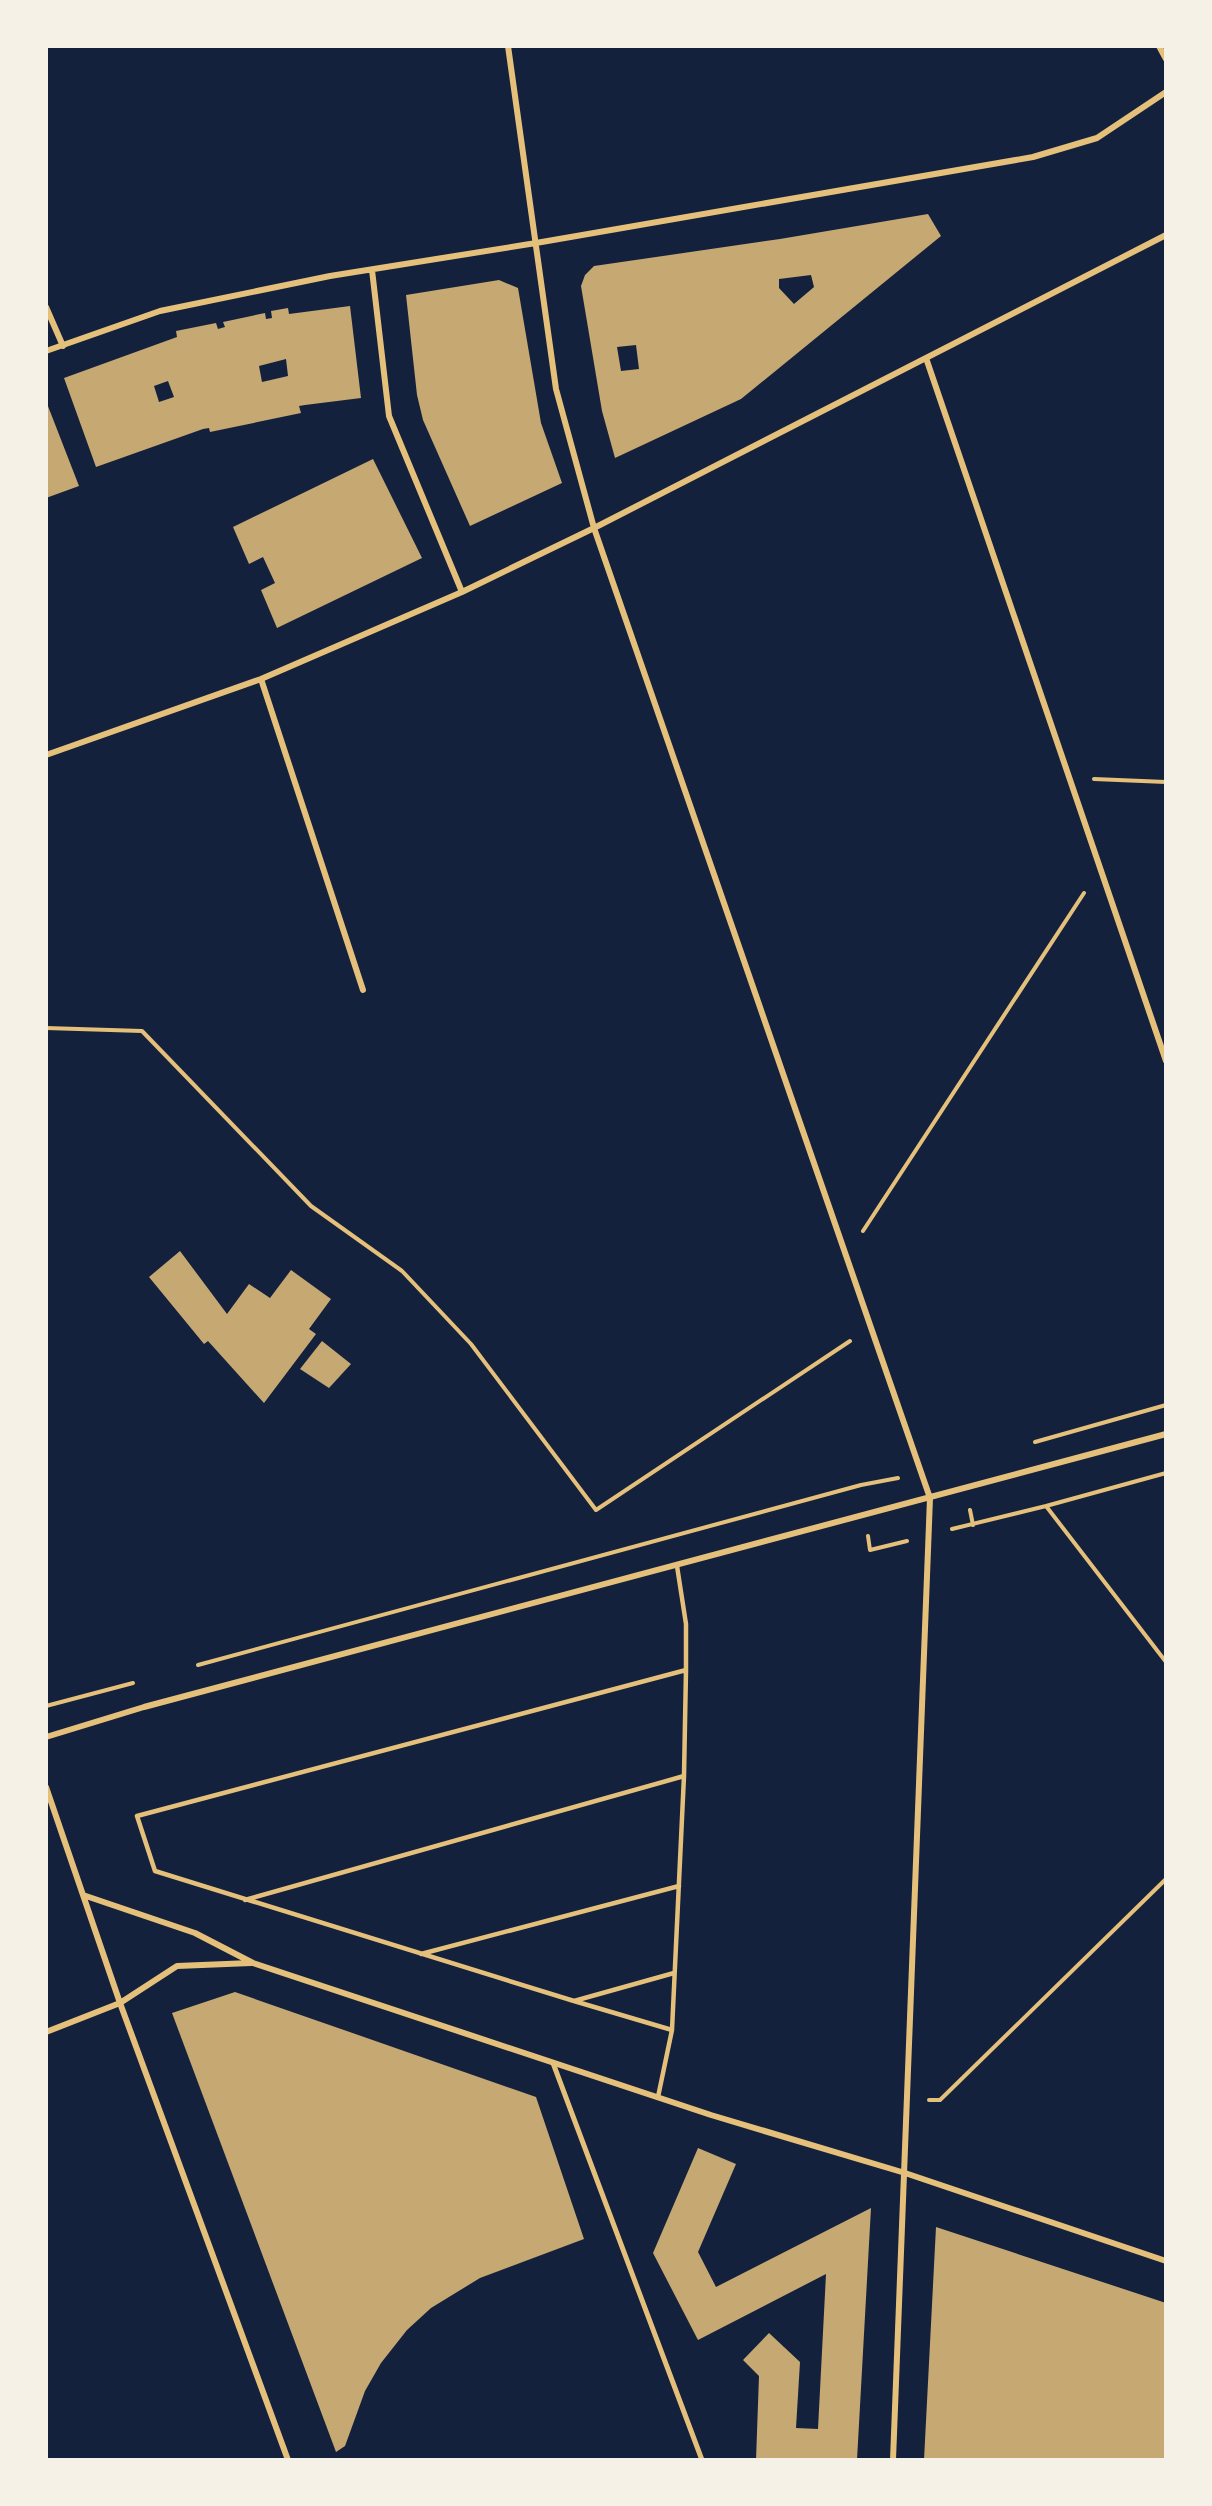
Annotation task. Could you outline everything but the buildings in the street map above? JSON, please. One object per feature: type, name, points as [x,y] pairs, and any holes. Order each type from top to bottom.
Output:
[{"type":"street","points":[[508,46],[556,389],[594,528],[930,1498],[893,2460]]},
{"type":"street","points":[[1159,46],[1166,59]]},
{"type":"street","points":[[46,351],[160,312],[330,276],[536,243],[1033,157],[1097,138],[1166,92]]},
{"type":"street","points":[[46,755],[261,679],[462,592],[594,528],[1166,236]]},
{"type":"street","points":[[372,270],[389,416],[462,592]]},
{"type":"street","points":[[46,308],[63,346]]},
{"type":"street","points":[[926,358],[1166,1061]]},
{"type":"street","points":[[261,679],[363,990]]},
{"type":"street","points":[[46,1737],[144,1707],[1166,1434]]},
{"type":"street","points":[[46,1787],[120,2003],[288,2460]]},
{"type":"street","points":[[83,1895],[195,1934],[253,1962],[553,2063],[905,2173],[1166,2261]]},
{"type":"street","points":[[46,2032],[120,2003],[177,1966],[253,1962]]},
{"type":"street","points":[[553,2063],[702,2460]]},
{"type":"lane","points":[[658,2097],[672,2030],[684,1776],[686,1624],[677,1566]]},
{"type":"lane","points":[[672,2030],[154,1872],[137,1816],[686,1670]]},
{"type":"lane","points":[[245,1900],[684,1776]]},
{"type":"lane","points":[[420,1954],[679,1886]]},
{"type":"lane","points":[[574,2001],[674,1973]]},
{"type":"path","points":[[1069,778],[1166,782]]},
{"type":"path","points":[[847,1257],[1100,867]]},
{"type":"path","points":[[46,1028],[142,1031],[311,1206],[402,1271],[471,1344],[596,1510],[871,1327]]},
{"type":"path","points":[[1027,1444],[1166,1405]]},
{"type":"path","points":[[196,1666],[861,1485],[921,1473]]},
{"type":"path","points":[[861,1485],[870,1550],[1166,1473]]},
{"type":"path","points":[[1046,1506],[1166,1662]]},
{"type":"path","points":[[46,1706],[138,1681]]},
{"type":"path","points":[[907,2099],[940,2100],[1166,1879]]}]
